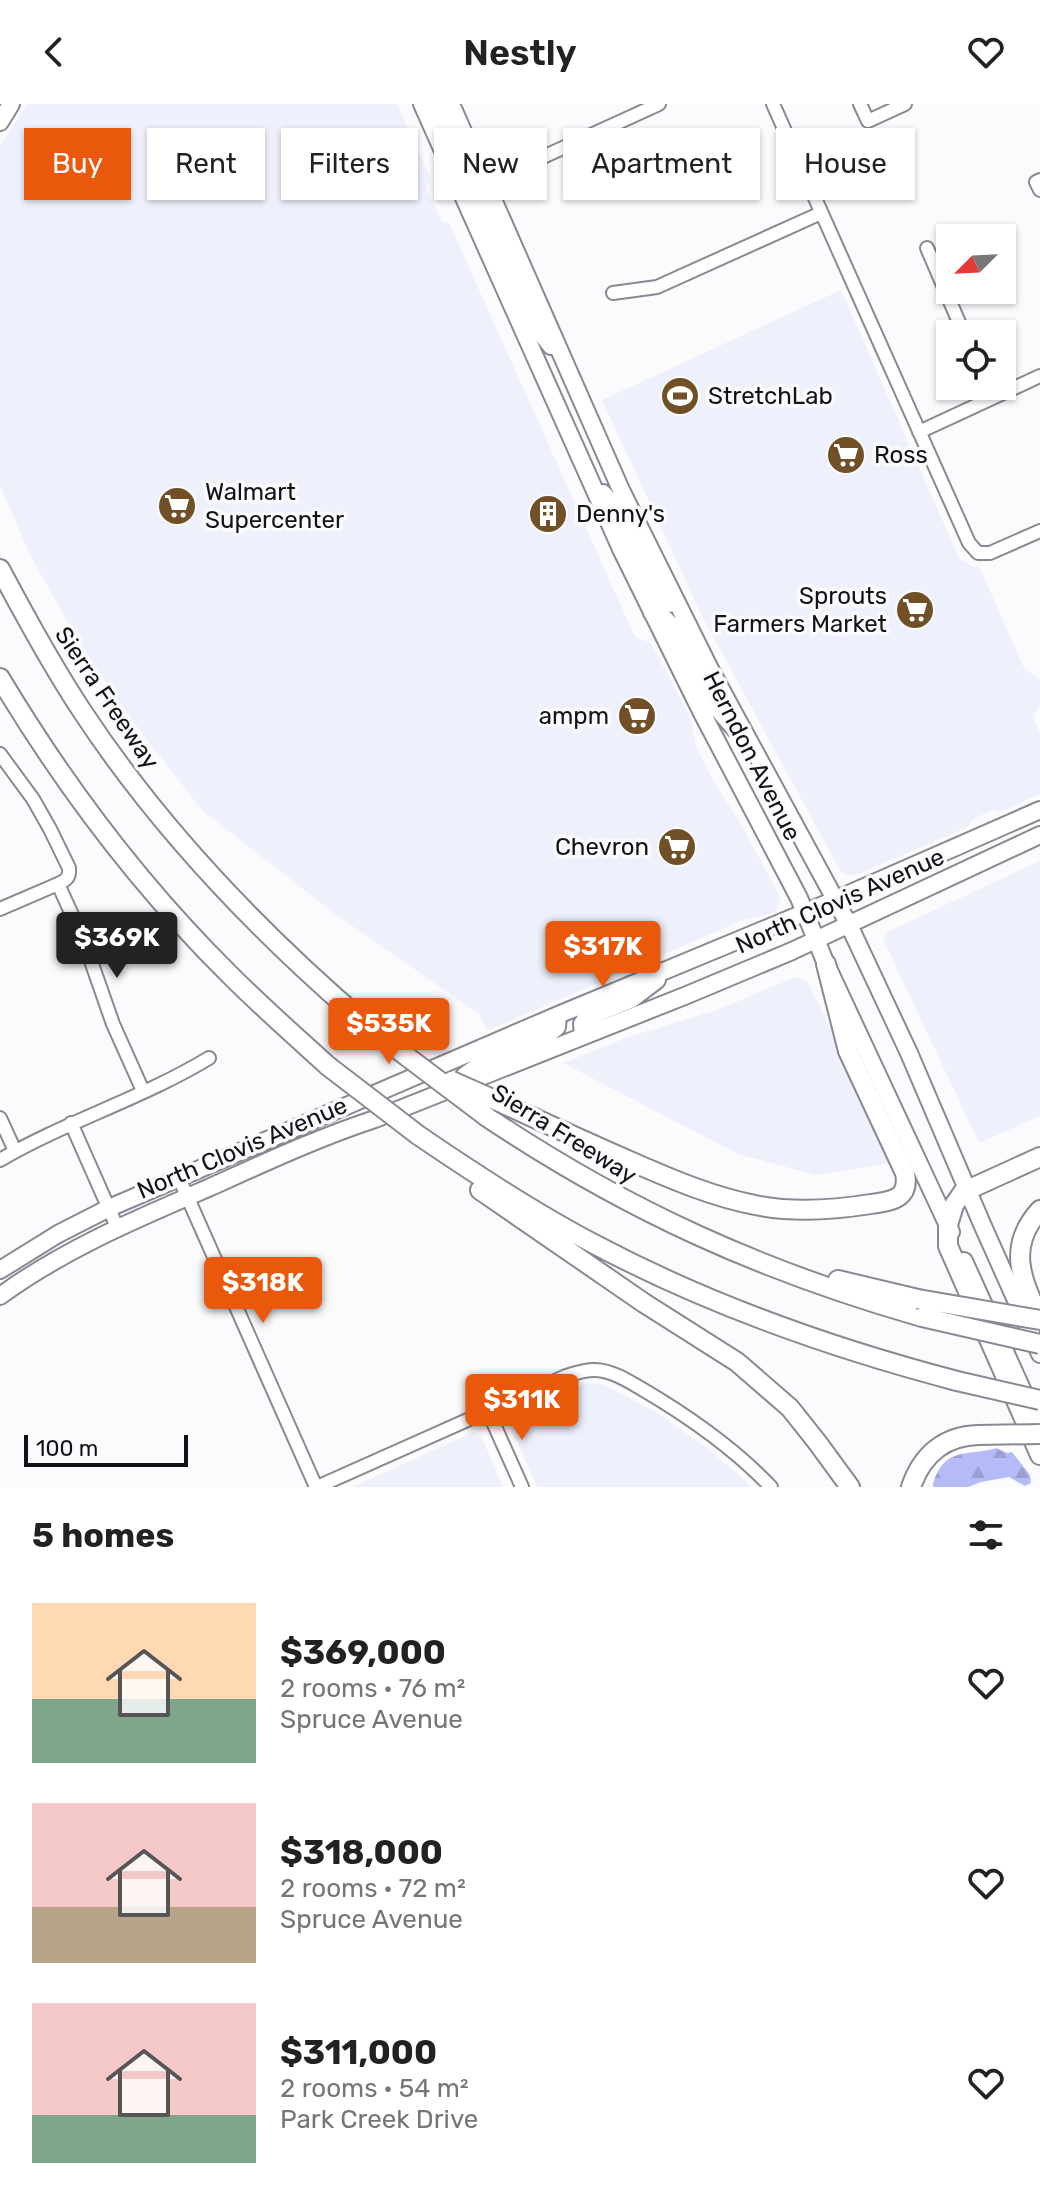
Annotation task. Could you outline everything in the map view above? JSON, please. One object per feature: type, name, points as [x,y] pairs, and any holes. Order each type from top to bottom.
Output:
[{"type":"highway","name":"Sierra Freeway","points":[[0,569],[82,712],[207,872],[327,992],[487,1117],[611,1193],[703,1239],[749,1258],[793,1276],[920,1308],[1040,1344]]},
{"type":"highway","points":[[0,678],[75,793],[163,902],[228,974],[328,1066],[418,1135],[497,1188],[594,1244],[731,1309],[880,1360],[1040,1400]]},
{"type":"highway","points":[[419,1066],[688,1186],[756,1205],[805,1210],[872,1204],[898,1198],[907,1182],[905,1173],[848,1051],[826,964]]},
{"type":"highway","points":[[418,1135],[462,1178],[644,1303],[737,1362],[790,1408],[850,1487]]},
{"type":"highway","points":[[1040,1157],[967,1188],[954,1205],[948,1225],[948,1246],[1040,1455]]},
{"type":"highway","points":[[920,1308],[1040,1320],[1023,1282],[1019,1264],[1025,1232],[1040,1210]]},
{"type":"highway","points":[[911,1487],[920,1466],[933,1451],[951,1440],[978,1435],[1040,1432]]},
{"type":"main road","points":[[0,111],[3,104]]},
{"type":"main road","points":[[0,122],[11,104]]},
{"type":"main road","name":"Herndon Avenue","points":[[422,104],[434,131]]},
{"type":"main road","points":[[437,104],[448,128]]},
{"type":"main road","name":"Herndon Avenue","points":[[451,104],[462,128]]},
{"type":"main road","name":"Herndon Avenue","points":[[465,200],[652,613],[805,912],[1040,1432]]},
{"type":"main road","points":[[480,200],[537,328],[569,370]]},
{"type":"main road","name":"Herndon Avenue","points":[[494,200],[621,490],[676,604],[849,925],[909,1053],[1040,1354]]},
{"type":"main road","points":[[586,473],[617,510],[659,599],[676,604]]},
{"type":"main road","points":[[652,613],[664,618],[674,628],[713,704],[758,756]]},
{"type":"main road","name":"North Clovis Avenue","points":[[0,1270],[58,1234],[109,1208],[1040,810]]},
{"type":"main road","points":[[974,867],[1017,836],[1040,824]]},
{"type":"main road","name":"North Clovis Avenue","points":[[0,1296],[40,1268],[117,1227],[333,1132],[375,1119],[687,995],[816,940],[1040,835]]},
{"type":"main road","points":[[583,1036],[582,1024],[586,1018],[632,999],[677,965]]},
{"type":"main road","points":[[443,1091],[489,1058],[551,1032],[557,1027],[558,1015]]},
{"type":"street","points":[[547,155],[659,104]]},
{"type":"street","points":[[773,104],[969,543],[978,553],[990,553],[1040,531]]},
{"type":"street","points":[[860,104],[868,121],[905,104]]},
{"type":"street","points":[[613,293],[657,287],[821,213]]},
{"type":"street","points":[[927,248],[958,320]]},
{"type":"street","points":[[1016,384],[1040,376]]},
{"type":"street","points":[[919,432],[976,400]]},
{"type":"street","points":[[0,754],[33,799],[70,875],[58,884],[0,909]]},
{"type":"street","points":[[58,884],[143,1091]]},
{"type":"street","points":[[0,1160],[71,1123],[188,1071],[209,1058]]},
{"type":"street","points":[[0,1118],[15,1151]]},
{"type":"street","points":[[71,1123],[117,1227]]},
{"type":"street","points":[[179,1178],[316,1487],[580,1371],[596,1370],[619,1376],[662,1401],[705,1430],[771,1487]]},
{"type":"street","points":[[488,1411],[522,1487]]},
{"type":"shaded area","points":[[27,104],[397,104],[408,128],[281,128],[281,200],[418,200],[418,150],[431,179],[426,188],[442,222],[449,223],[635,637],[651,643],[690,717],[696,746],[714,782],[781,898],[775,913],[743,920],[487,1031],[479,1014],[335,914],[202,810],[109,688],[74,633],[30,555],[0,485],[0,146]]},
{"type":"shaded area","points":[[841,290],[959,558],[974,568],[979,566],[1024,668],[1040,680],[1040,705],[1033,717],[1040,733],[1040,794],[1000,812],[993,810],[973,819],[968,827],[854,876],[841,872],[703,618],[602,400]]},
{"type":"shaded area","points":[[1040,861],[1040,1116],[979,1143],[883,939],[887,932]]},
{"type":"shaded area","points":[[796,977],[807,981],[894,1163],[816,1175],[738,1154],[563,1063],[628,1037],[714,1011]]},
{"type":"shaded area","points":[[586,1383],[602,1384],[656,1412],[710,1450],[752,1487],[537,1487],[510,1425],[513,1416]]},
{"type":"shaded area","points":[[473,1432],[482,1438],[503,1487],[353,1487]]},
{"type":"green space","points":[[996,1448],[1012,1452],[1030,1475],[1031,1483],[1025,1486],[1009,1477],[968,1487],[933,1487],[940,1468],[952,1457]]},
{"type":"place","name":"StretchLab","points":[[680,396]]},
{"type":"place","name":"Ross","points":[[846,455]]},
{"type":"place","name":"Walmart Supercenter","points":[[177,506]]},
{"type":"place","name":"Denny's","points":[[548,514]]},
{"type":"place","name":"Sprouts Farmers Market","points":[[915,610]]},
{"type":"place","name":"ampm","points":[[637,716]]},
{"type":"place","name":"Chevron","points":[[677,847]]}]
